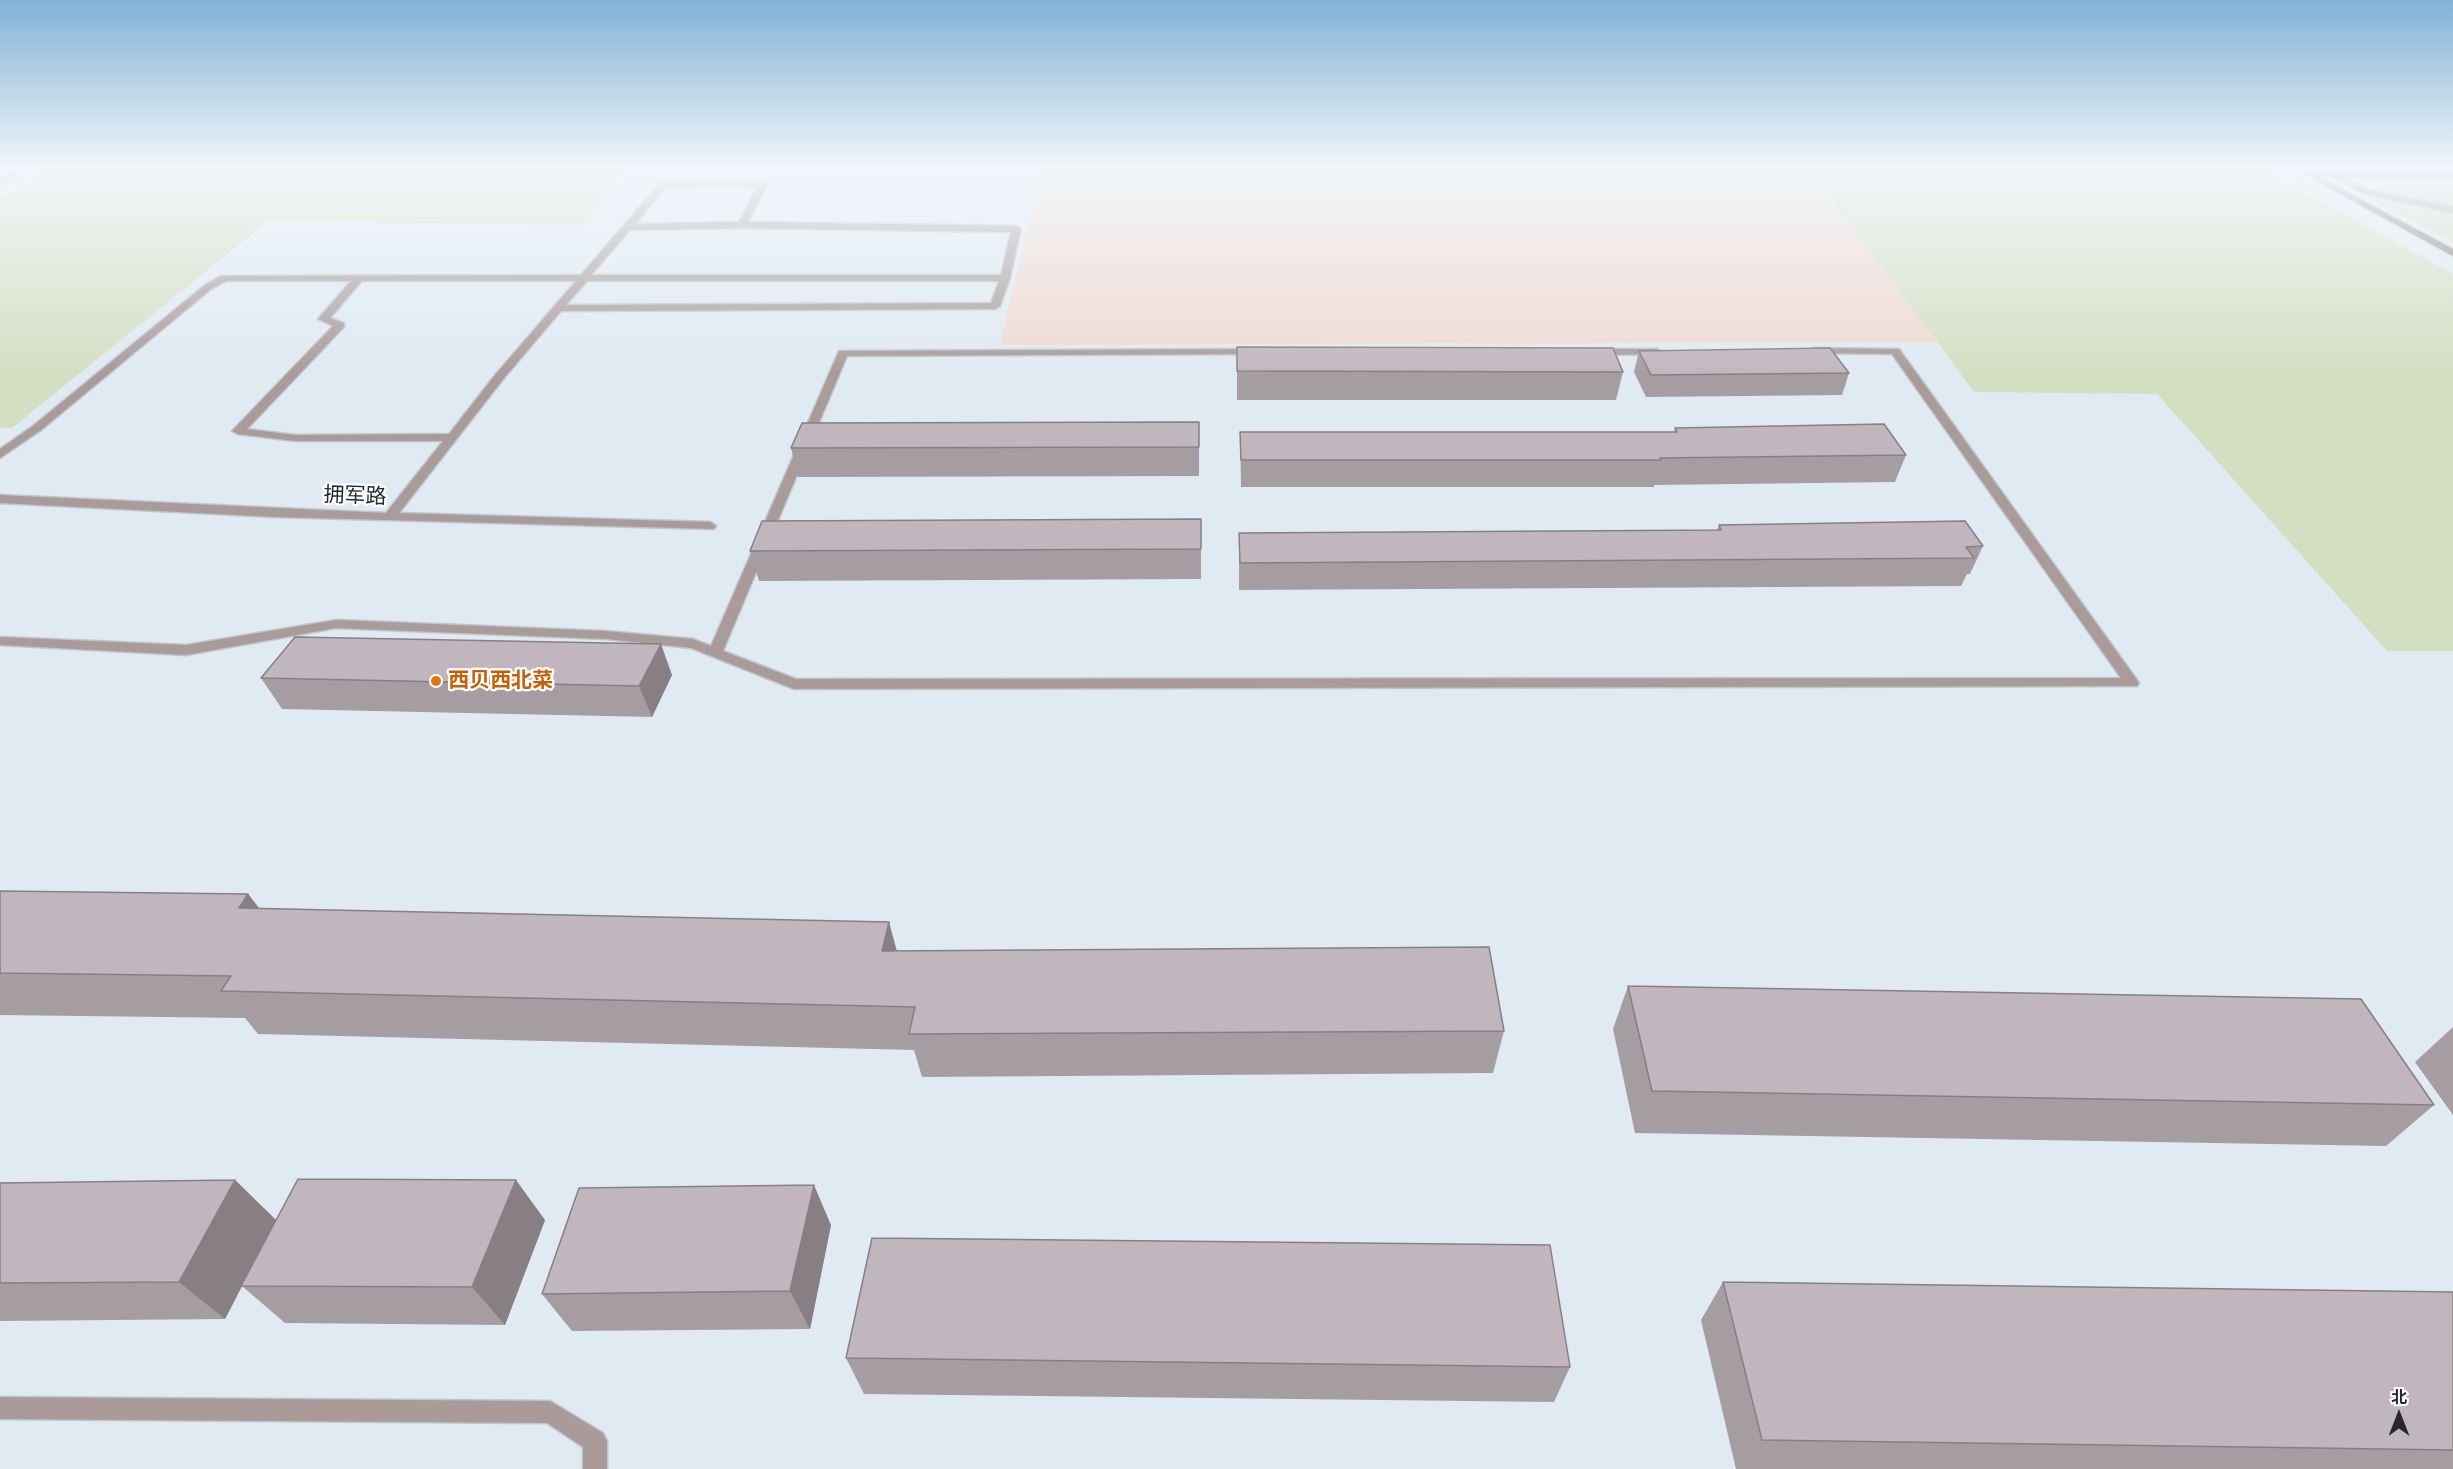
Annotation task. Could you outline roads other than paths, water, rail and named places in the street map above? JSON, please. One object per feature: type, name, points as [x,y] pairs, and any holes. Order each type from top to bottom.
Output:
[{"type":"street","points":[[389,517],[450,437],[560,308],[616,238]]},
{"type":"street","points":[[560,308],[995,306],[1015,238]]},
{"type":"street","points":[[2424,238],[2453,253]]},
{"type":"street","points":[[0,454],[38,428],[208,287],[224,278],[1005,278]]},
{"type":"street","points":[[358,279],[323,319],[340,325],[238,431],[295,438],[450,437]]},
{"type":"street","points":[[0,641],[186,650],[336,624],[606,635],[693,644],[794,684],[2132,683],[1895,351],[1800,351]]},
{"type":"street","points":[[715,652],[843,353],[1274,352]]},
{"type":"street","points":[[1584,352],[1668,352]]},
{"type":"street","name":"拥军路","points":[[0,499],[389,517],[710,526]]},
{"type":"street","points":[[0,1408],[550,1412],[595,1441],[595,1469]]},
{"type":"place","name":"西贝西北菜","points":[[436,681]]}]
